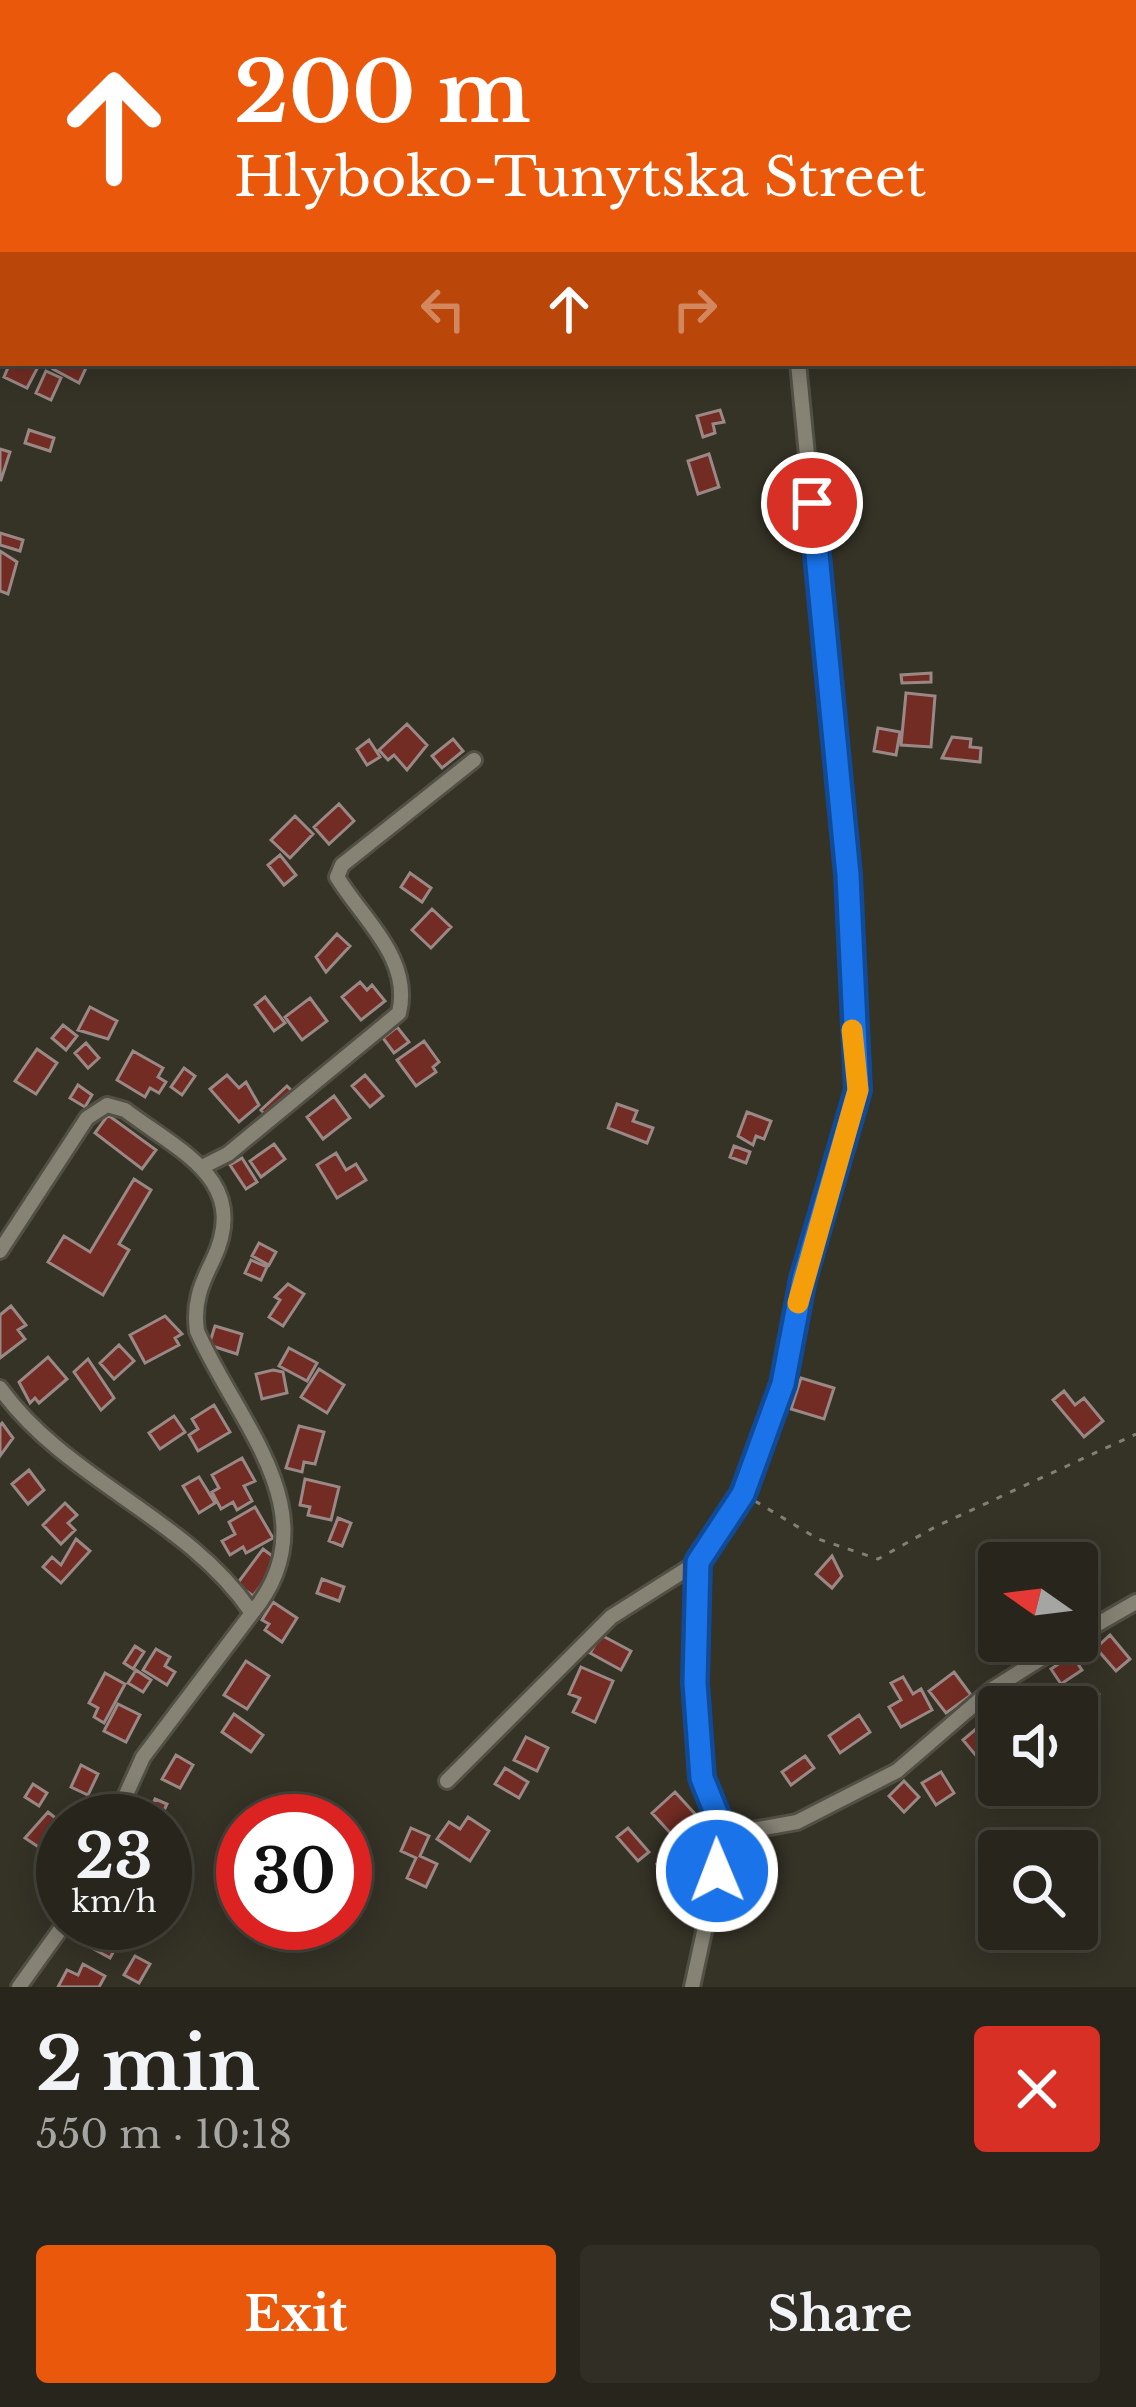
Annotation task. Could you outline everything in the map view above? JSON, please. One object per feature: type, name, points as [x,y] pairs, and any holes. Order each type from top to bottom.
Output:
[{"type":"street","points":[[447,1781],[611,1617],[698,1562],[743,1494],[783,1384],[803,1279],[858,1090],[848,875],[798,366]]},
{"type":"street","points":[[202,1167],[228,1154],[399,1013],[405,987],[393,956],[338,877],[342,865],[474,760]]},
{"type":"street","points":[[0,1251],[87,1118],[106,1105],[125,1110],[202,1167],[218,1185],[228,1216],[194,1309],[197,1331],[260,1448],[281,1506],[284,1563],[143,1757],[126,1794]]},
{"type":"street","points":[[0,1388],[23,1420],[64,1458],[226,1575],[252,1613]]},
{"type":"street","points":[[692,1987],[725,1835],[702,1778],[695,1683],[698,1562]]},
{"type":"street","points":[[1098,1624],[1136,1602]]},
{"type":"street","points":[[725,1835],[797,1822],[897,1771],[991,1690],[1036,1662]]},
{"type":"street","points":[[19,1987],[46,1950]]},
{"type":"path","points":[[743,1494],[818,1539],[878,1559],[935,1527],[1136,1434]]},
{"type":"building","points":[[9,366],[38,366],[27,388],[4,377]]},
{"type":"building","points":[[54,366],[86,368],[79,383]]},
{"type":"building","points":[[46,371],[61,378],[51,400],[36,393]]},
{"type":"building","points":[[720,410],[724,422],[713,424],[715,433],[703,437],[697,416]]},
{"type":"building","points":[[29,430],[54,438],[50,451],[25,443]]},
{"type":"building","points":[[0,449],[10,452],[1,480],[0,480]]},
{"type":"building","points":[[709,454],[719,487],[698,494],[688,461]]},
{"type":"building","points":[[0,533],[23,540],[20,551],[0,545]]},
{"type":"building","points":[[0,551],[17,562],[8,594],[0,591]]},
{"type":"building","points":[[931,673],[931,682],[902,683],[901,675]]},
{"type":"building","points":[[906,693],[935,696],[931,747],[901,745]]},
{"type":"building","points":[[407,724],[427,745],[407,770],[394,755],[388,760],[379,750]]},
{"type":"building","points":[[878,728],[900,732],[896,755],[874,751]]},
{"type":"building","points":[[952,737],[971,739],[970,747],[981,748],[980,762],[942,758]]},
{"type":"building","points":[[453,739],[463,751],[442,768],[432,756]]},
{"type":"building","points":[[369,740],[380,757],[367,765],[357,749]]},
{"type":"building","points":[[339,804],[354,821],[329,844],[314,827]]},
{"type":"building","points":[[295,816],[313,834],[290,858],[271,840]]},
{"type":"building","points":[[280,855],[296,875],[284,885],[268,865]]},
{"type":"building","points":[[410,873],[431,888],[422,902],[401,887]]},
{"type":"building","points":[[432,909],[451,927],[431,948],[412,930]]},
{"type":"building","points":[[337,934],[350,946],[326,972],[316,957]]},
{"type":"building","points":[[360,982],[367,990],[372,985],[385,1001],[361,1020],[342,997]]},
{"type":"building","points":[[265,997],[285,1023],[274,1031],[255,1005]]},
{"type":"building","points":[[310,998],[327,1021],[302,1040],[285,1017]]},
{"type":"building","points":[[90,1007],[117,1021],[108,1039],[78,1030]]},
{"type":"building","points":[[63,1025],[77,1036],[66,1050],[52,1038]]},
{"type":"building","points":[[397,1027],[409,1042],[394,1053],[383,1038]]},
{"type":"building","points":[[424,1041],[439,1062],[433,1067],[436,1072],[416,1086],[397,1060]]},
{"type":"building","points":[[86,1043],[99,1058],[88,1068],[75,1053]]},
{"type":"building","points":[[37,1049],[57,1063],[36,1094],[15,1081]]},
{"type":"building","points":[[133,1051],[163,1068],[158,1077],[166,1082],[159,1093],[150,1088],[145,1097],[117,1080]]},
{"type":"building","points":[[184,1068],[195,1076],[182,1095],[171,1087]]},
{"type":"building","points":[[227,1075],[239,1088],[246,1082],[259,1105],[239,1122],[210,1089]]},
{"type":"building","points":[[365,1075],[383,1096],[370,1107],[352,1086]]},
{"type":"building","points":[[78,1085],[92,1095],[85,1107],[70,1098]]},
{"type":"building","points":[[287,1086],[294,1093],[268,1117],[261,1110]]},
{"type":"building","points":[[334,1096],[350,1118],[323,1139],[307,1117]]},
{"type":"building","points":[[617,1104],[637,1111],[633,1121],[653,1128],[647,1143],[608,1128]]},
{"type":"building","points":[[747,1112],[771,1121],[764,1139],[756,1136],[753,1145],[738,1136]]},
{"type":"building","points":[[108,1115],[156,1150],[142,1169],[95,1133]]},
{"type":"building","points":[[274,1144],[285,1159],[261,1177],[250,1161]]},
{"type":"building","points":[[734,1146],[750,1152],[746,1163],[730,1157]]},
{"type":"building","points":[[336,1153],[346,1170],[356,1164],[366,1180],[337,1198],[317,1165]]},
{"type":"building","points":[[242,1158],[257,1182],[246,1189],[230,1165]]},
{"type":"building","points":[[134,1179],[151,1190],[119,1244],[129,1250],[103,1295],[48,1262],[64,1236],[90,1252]]},
{"type":"building","points":[[259,1243],[276,1252],[269,1265],[252,1256]]},
{"type":"building","points":[[251,1260],[267,1267],[261,1280],[245,1273]]},
{"type":"building","points":[[288,1284],[304,1294],[283,1326],[269,1317],[280,1300],[275,1297]]},
{"type":"building","points":[[11,1306],[26,1325],[18,1330],[25,1339],[0,1358],[0,1315]]},
{"type":"building","points":[[165,1316],[182,1334],[175,1338],[179,1345],[145,1363],[130,1335]]},
{"type":"building","points":[[215,1326],[242,1334],[237,1354],[209,1345]]},
{"type":"building","points":[[119,1345],[134,1361],[114,1379],[100,1363]]},
{"type":"building","points":[[289,1348],[317,1363],[307,1381],[279,1366]]},
{"type":"building","points":[[48,1357],[67,1379],[39,1403],[35,1398],[30,1403],[19,1382]]},
{"type":"building","points":[[88,1359],[114,1398],[101,1410],[74,1372]]},
{"type":"building","points":[[319,1369],[344,1385],[327,1413],[301,1397]]},
{"type":"building","points":[[283,1372],[287,1393],[262,1399],[256,1374]]},
{"type":"building","points":[[801,1378],[834,1388],[824,1419],[791,1409]]},
{"type":"building","points":[[1064,1391],[1075,1405],[1084,1398],[1103,1421],[1084,1437],[1053,1400]]},
{"type":"building","points":[[214,1405],[230,1432],[198,1451],[189,1435],[198,1429],[192,1419]]},
{"type":"building","points":[[174,1416],[185,1432],[160,1449],[149,1433]]},
{"type":"building","points":[[0,1425],[13,1438],[0,1456]]},
{"type":"building","points":[[299,1426],[324,1432],[315,1464],[304,1462],[302,1472],[286,1468]]},
{"type":"building","points":[[242,1458],[255,1481],[244,1486],[252,1501],[237,1510],[233,1502],[221,1509],[212,1492],[219,1488],[212,1475]]},
{"type":"building","points":[[29,1470],[44,1490],[28,1504],[12,1484]]},
{"type":"building","points":[[199,1477],[215,1503],[199,1513],[183,1486]]},
{"type":"building","points":[[305,1479],[339,1487],[331,1520],[308,1515],[310,1507],[300,1505]]},
{"type":"building","points":[[65,1503],[77,1515],[68,1523],[75,1530],[61,1544],[43,1525]]},
{"type":"building","points":[[255,1507],[273,1538],[246,1553],[243,1547],[230,1555],[222,1541],[235,1534],[229,1522]]},
{"type":"building","points":[[338,1518],[351,1523],[342,1546],[329,1541]]},
{"type":"building","points":[[76,1539],[90,1551],[61,1583],[43,1567],[52,1557],[61,1565]]},
{"type":"building","points":[[263,1549],[279,1561],[253,1596],[237,1584]]},
{"type":"building","points":[[832,1556],[842,1576],[832,1588],[816,1574]]},
{"type":"building","points":[[322,1579],[344,1587],[339,1601],[317,1593]]},
{"type":"building","points":[[273,1602],[297,1618],[282,1642],[265,1630],[269,1624],[262,1620]]},
{"type":"building","points":[[601,1635],[631,1651],[621,1670],[590,1653]]},
{"type":"building","points":[[1110,1635],[1130,1659],[1116,1671],[1098,1646]]},
{"type":"building","points":[[135,1646],[144,1652],[133,1669],[124,1663]]},
{"type":"building","points":[[156,1649],[170,1657],[165,1666],[175,1672],[167,1685],[143,1670]]},
{"type":"building","points":[[246,1661],[269,1676],[247,1709],[224,1695]]},
{"type":"building","points":[[1062,1662],[1077,1662],[1082,1670],[1061,1684],[1051,1669]]},
{"type":"building","points":[[581,1667],[613,1681],[595,1722],[573,1712],[580,1698],[569,1694]]},
{"type":"building","points":[[136,1670],[151,1680],[143,1692],[128,1683]]},
{"type":"building","points":[[954,1672],[971,1695],[946,1713],[929,1691]]},
{"type":"building","points":[[105,1673],[125,1684],[104,1723],[94,1717],[98,1708],[89,1703]]},
{"type":"building","points":[[903,1677],[913,1694],[921,1689],[932,1710],[901,1727],[889,1707],[901,1700],[891,1683]]},
{"type":"building","points":[[118,1704],[140,1715],[126,1742],[104,1731]]},
{"type":"building","points":[[234,1714],[263,1735],[251,1752],[222,1732]]},
{"type":"building","points":[[859,1715],[870,1732],[840,1753],[829,1736]]},
{"type":"building","points":[[976,1729],[978,1758],[963,1740]]},
{"type":"building","points":[[526,1737],[548,1748],[537,1771],[514,1760]]},
{"type":"building","points":[[176,1755],[193,1765],[180,1788],[162,1779]]},
{"type":"building","points":[[805,1756],[814,1768],[791,1785],[782,1772]]},
{"type":"building","points":[[81,1765],[98,1774],[88,1794],[71,1787]]},
{"type":"building","points":[[505,1768],[528,1782],[519,1798],[495,1784]]},
{"type":"building","points":[[941,1772],[954,1793],[936,1805],[922,1783]]},
{"type":"building","points":[[904,1781],[919,1797],[904,1812],[889,1796]]},
{"type":"building","points":[[33,1784],[47,1793],[36,1794],[36,1804],[25,1797]]},
{"type":"building","points":[[675,1792],[696,1815],[673,1836],[652,1813]]},
{"type":"building","points":[[468,1817],[489,1831],[470,1861],[437,1839],[449,1822],[460,1829]]},
{"type":"building","points":[[36,1826],[36,1845],[25,1838]]},
{"type":"building","points":[[411,1828],[429,1836],[420,1856],[437,1864],[426,1887],[407,1878],[416,1858],[401,1851]]},
{"type":"building","points":[[628,1828],[649,1852],[638,1861],[617,1837]]},
{"type":"building","points":[[695,1833],[714,1854],[697,1869],[675,1853]]},
{"type":"building","points":[[668,1855],[688,1881],[677,1890],[657,1864]]},
{"type":"building","points":[[135,1956],[150,1964],[139,1983],[124,1975]]},
{"type":"building","points":[[83,1964],[105,1976],[99,1987],[58,1987],[67,1970],[78,1975]]},
{"type":"slow traffic","points":[[798,1303],[858,1090],[852,1030]]},
{"type":"route","points":[[717,1871],[725,1835],[702,1778],[695,1683],[698,1562],[743,1494],[783,1384],[803,1279],[844,1152],[858,1090],[851,1020],[848,875],[812,503]]}]
